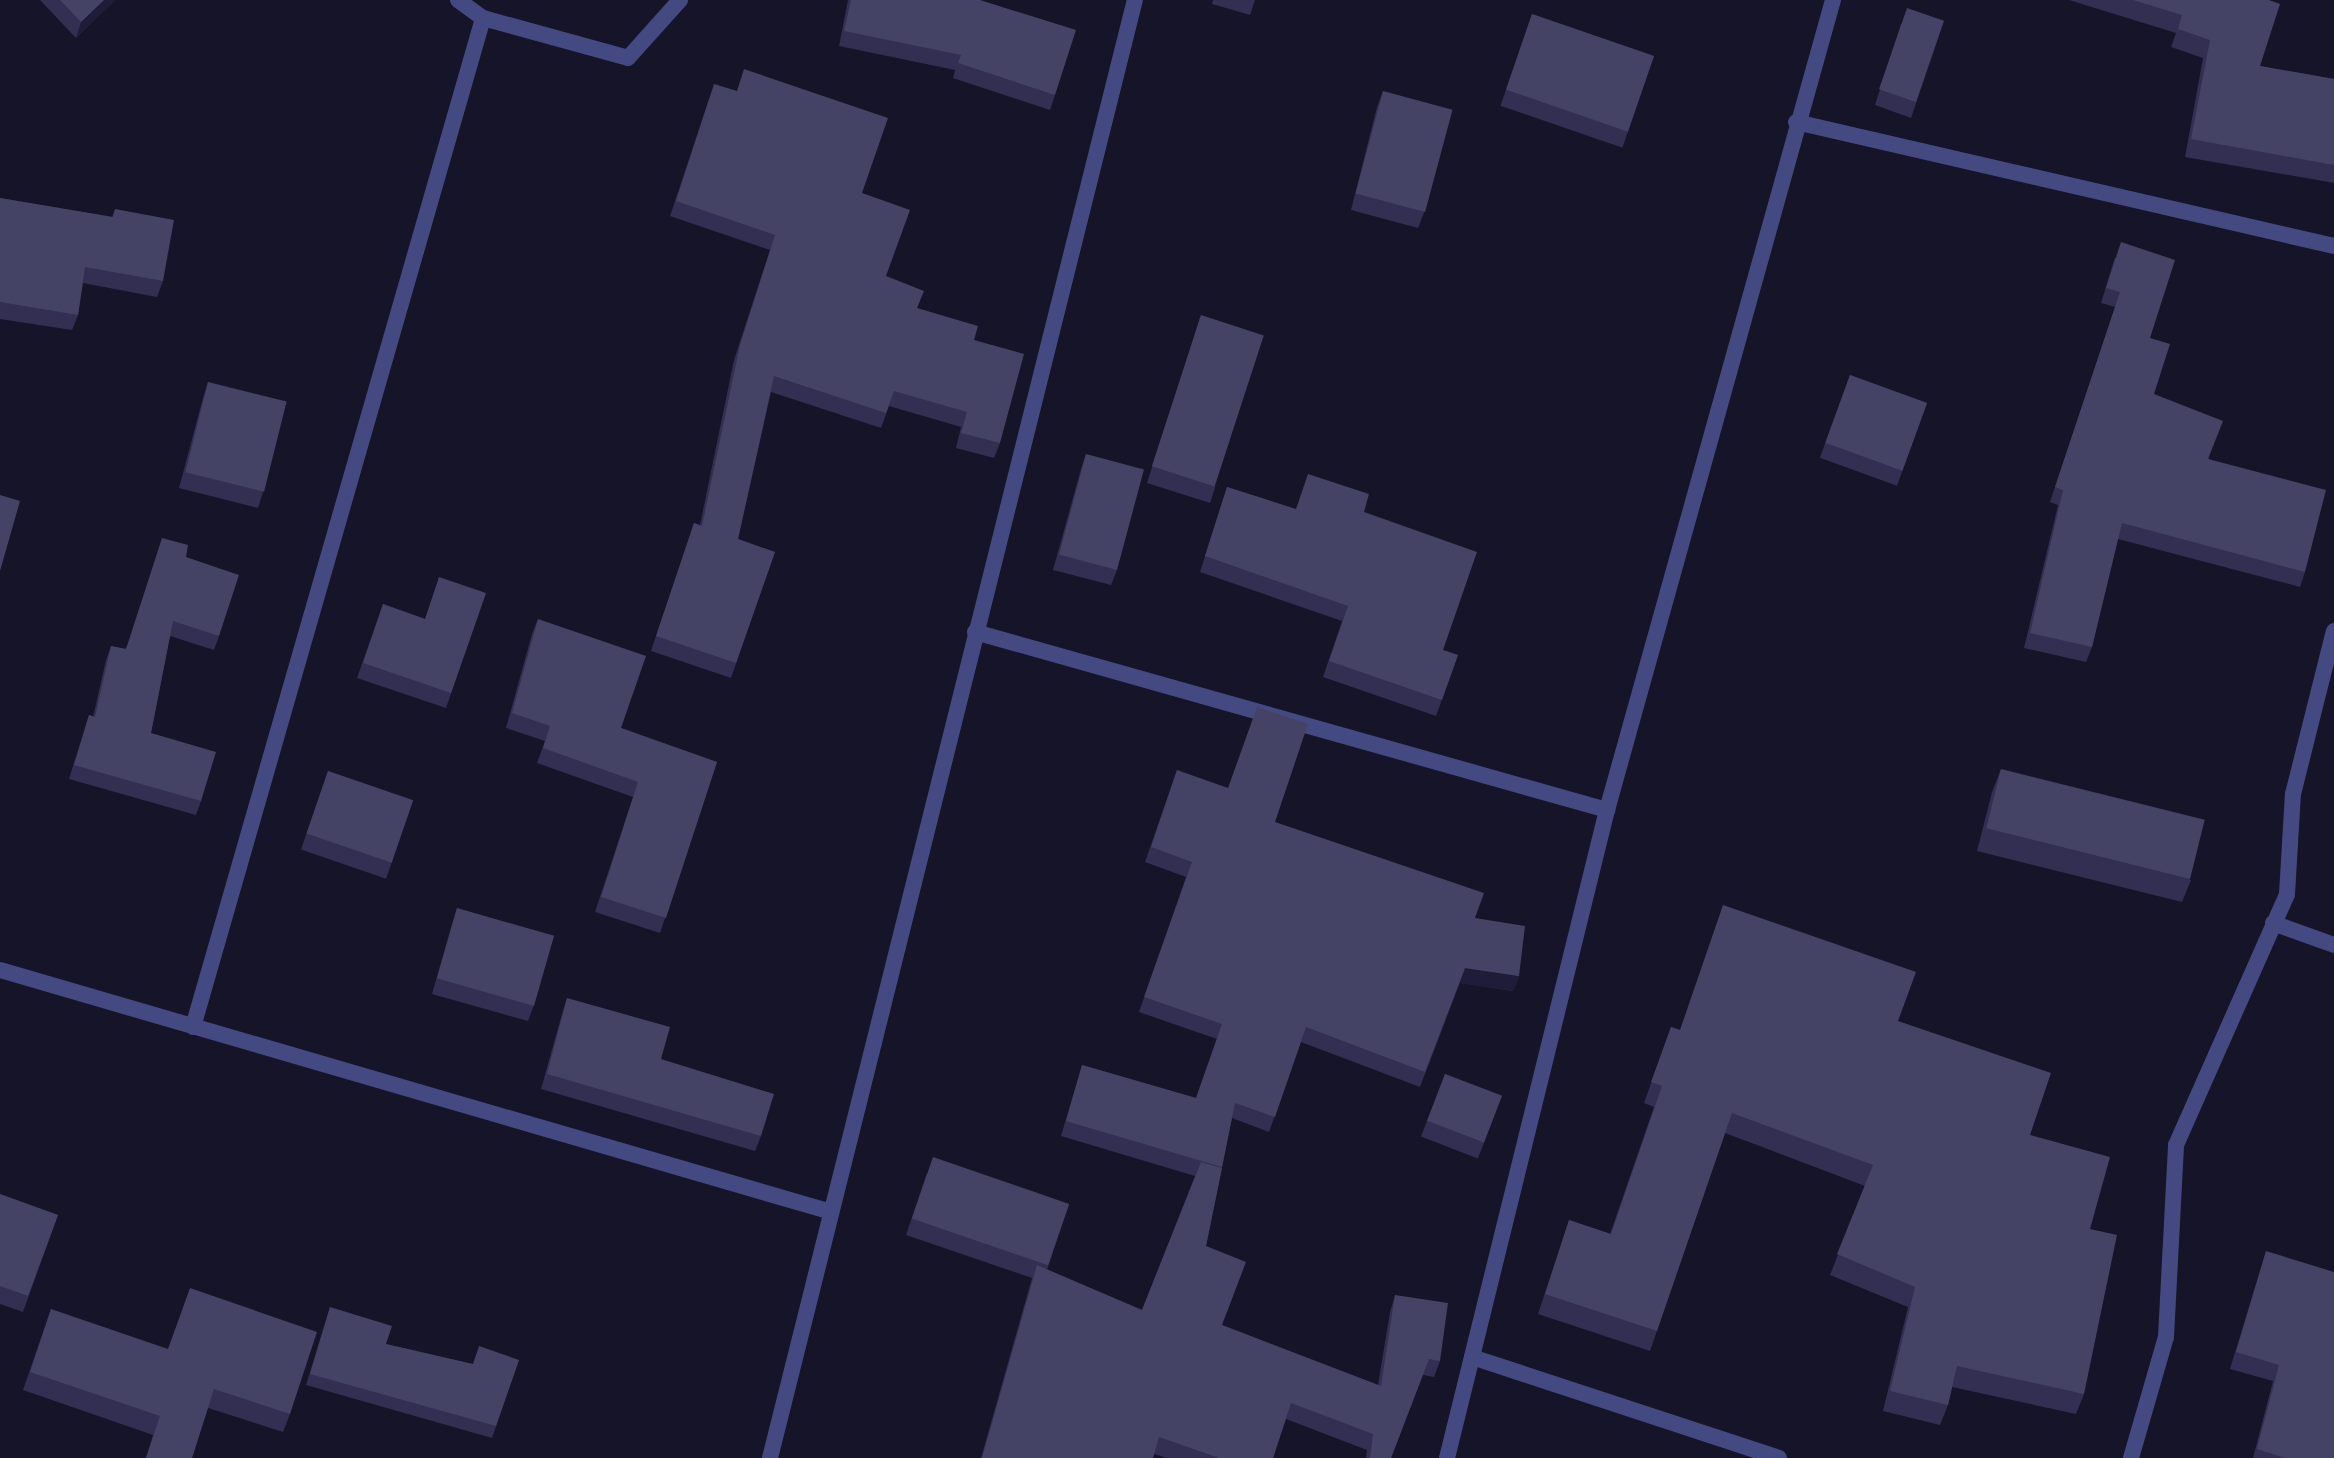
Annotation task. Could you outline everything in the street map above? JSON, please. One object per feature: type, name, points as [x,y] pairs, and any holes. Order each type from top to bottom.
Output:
[{"type":"street","points":[[458,0],[483,18],[628,58],[680,0]]},
{"type":"street","points":[[770,1458],[828,1211],[1135,0]]},
{"type":"street","points":[[1447,1458],[1607,810],[1796,122],[1833,0]]},
{"type":"street","points":[[193,1027],[483,18]]},
{"type":"street","points":[[1796,122],[2334,246]]},
{"type":"street","points":[[2131,1458],[2166,1337],[2176,1145],[2287,894],[2293,794],[2334,631]]},
{"type":"street","points":[[975,632],[1607,810]]},
{"type":"street","points":[[2273,923],[2334,945]]},
{"type":"street","points":[[0,970],[828,1211]]},
{"type":"street","points":[[1472,1357],[1779,1458]]},
{"type":"building","points":[[60,0],[104,0],[81,22]]},
{"type":"building","points":[[851,0],[980,0],[1076,30],[1055,95],[958,63],[961,55],[844,31]]},
{"type":"building","points":[[2133,0],[2269,0],[2280,4],[2260,66],[2334,79],[2334,165],[2191,139],[2210,40],[2178,29],[2182,15]]},
{"type":"building","points":[[1907,8],[1944,21],[1916,102],[1879,89]]},
{"type":"building","points":[[1532,14],[1654,56],[1628,132],[1506,90]]},
{"type":"building","points":[[744,69],[888,118],[862,193],[910,210],[886,276],[924,291],[917,308],[978,326],[974,340],[1024,354],[1000,443],[961,433],[967,412],[894,391],[886,413],[774,376],[738,539],[775,552],[736,663],[656,636],[694,523],[702,526],[740,345],[775,235],[676,201],[714,84],[737,91]]},
{"type":"building","points":[[1383,91],[1453,110],[1425,212],[1356,193]]},
{"type":"building","points":[[0,198],[113,217],[115,209],[174,220],[163,281],[85,267],[78,315],[0,302]]},
{"type":"building","points":[[2121,242],[2175,260],[2150,338],[2170,344],[2154,394],[2223,421],[2208,459],[2326,490],[2305,572],[2122,523],[2092,647],[2030,633],[2063,490],[2055,487],[2120,292],[2106,288]]},
{"type":"building","points":[[1201,315],[1264,335],[1215,487],[1152,466]]},
{"type":"building","points":[[1850,375],[1927,403],[1902,471],[1825,443]]},
{"type":"building","points":[[208,382],[287,402],[264,492],[186,472]]},
{"type":"building","points":[[1086,454],[1144,470],[1117,570],[1059,554]]},
{"type":"building","points":[[1308,474],[1369,494],[1364,512],[1477,552],[1443,650],[1458,655],[1442,700],[1329,661],[1348,606],[1205,556],[1227,487],[1296,509]]},
{"type":"building","points":[[0,495],[20,501],[0,571]]},
{"type":"building","points":[[162,538],[188,545],[186,557],[239,575],[219,636],[173,621],[151,733],[216,752],[201,801],[74,765],[89,715],[95,717],[111,646],[126,649]]},
{"type":"building","points":[[439,577],[486,593],[451,693],[363,663],[383,604],[425,619]]},
{"type":"building","points":[[538,619],[646,656],[621,728],[717,762],[666,918],[601,897],[638,782],[543,748],[550,726],[512,713]]},
{"type":"building","points":[[1257,707],[1308,724],[1275,822],[1484,893],[1475,918],[1525,926],[1519,976],[1465,968],[1425,1072],[1306,1027],[1275,1117],[1235,1103],[1222,1167],[1066,1121],[1082,1065],[1196,1098],[1222,1024],[1144,997],[1192,862],[1151,847],[1177,770],[1228,788]]},
{"type":"building","points":[[2001,769],[2205,820],[2190,879],[1986,828]]},
{"type":"building","points":[[328,771],[413,800],[392,863],[307,833]]},
{"type":"building","points":[[1723,905],[1916,972],[1898,1021],[2051,1073],[2030,1135],[2110,1157],[2090,1229],[2117,1235],[2084,1394],[1957,1366],[1948,1405],[1890,1391],[1915,1287],[1837,1254],[1873,1165],[1732,1113],[1657,1331],[1545,1294],[1569,1220],[1611,1234],[1662,1086],[1651,1082],[1671,1027],[1680,1030]]},
{"type":"building","points":[[457,908],[554,936],[534,1006],[437,978]]},
{"type":"building","points":[[567,998],[670,1027],[661,1059],[774,1094],[761,1136],[547,1074]]},
{"type":"building","points":[[1445,1074],[1502,1096],[1484,1143],[1427,1121]]},
{"type":"building","points":[[933,1157],[1069,1204],[1048,1265],[912,1218]]},
{"type":"building","points":[[1201,1162],[1222,1168],[1206,1246],[1246,1262],[1222,1325],[1381,1386],[1395,1295],[1448,1303],[1440,1361],[1429,1359],[1391,1458],[1370,1458],[1373,1434],[1291,1403],[1273,1458],[1219,1458],[1159,1437],[1153,1458],[982,1458],[1037,1265],[1142,1310]]},
{"type":"building","points":[[0,1194],[58,1215],[28,1296],[0,1286]]},
{"type":"building","points":[[2266,1251],[2334,1272],[2334,1458],[2285,1458],[2257,1449],[2279,1365],[2236,1352]]},
{"type":"building","points":[[190,1288],[317,1332],[290,1414],[214,1389],[192,1458],[146,1458],[160,1416],[30,1372],[51,1309],[168,1349]]},
{"type":"building","points":[[330,1307],[392,1326],[386,1344],[473,1364],[479,1346],[519,1360],[496,1426],[310,1374]]}]
